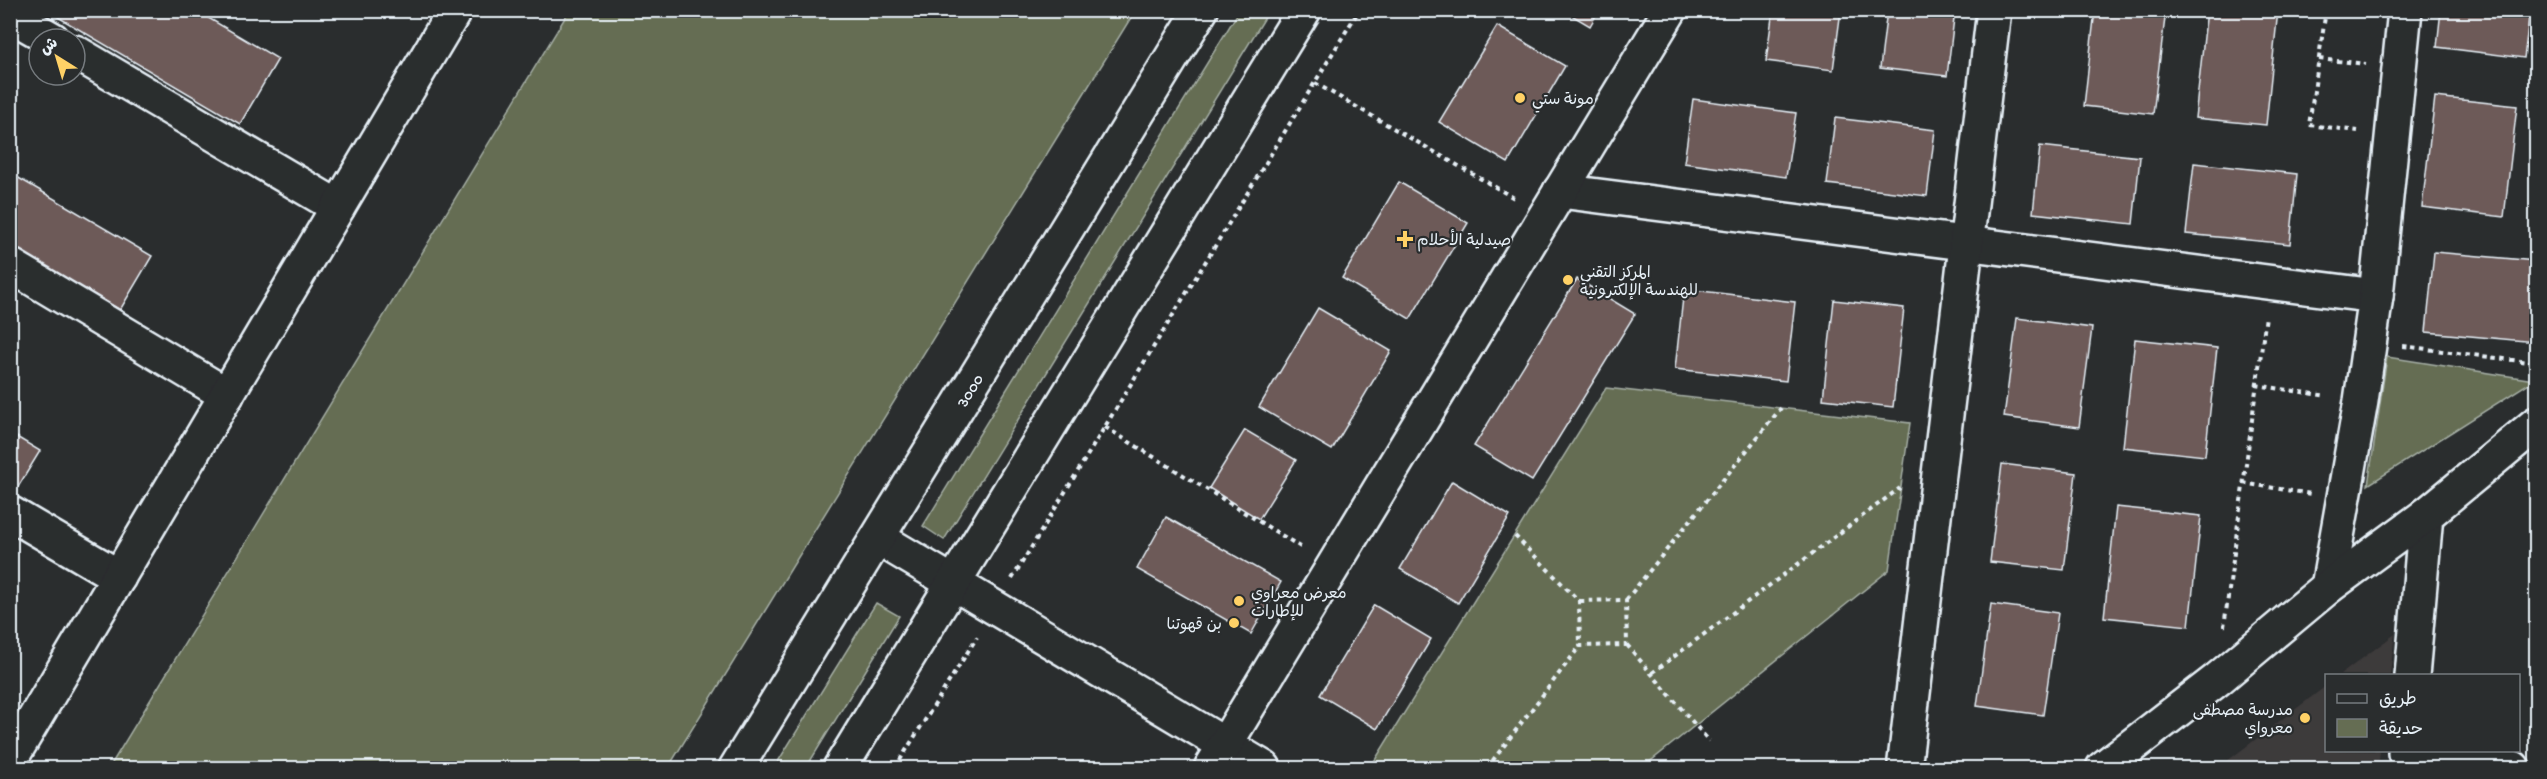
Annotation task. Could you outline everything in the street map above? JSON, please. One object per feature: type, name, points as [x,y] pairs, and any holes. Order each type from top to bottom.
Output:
[{"type":"street","points":[[10,760],[455,10]]},
{"type":"street","name":"3000","points":[[736,768],[1201,10]]},
{"type":"street","points":[[840,768],[1304,10]]},
{"type":"street","points":[[1219,756],[1670,10]]},
{"type":"street","points":[[1907,768],[1905,761],[1994,10]]},
{"type":"street","points":[[2328,587],[2361,401],[2376,296],[2405,10]]},
{"type":"street","points":[[10,15],[31,27]]},
{"type":"street","points":[[87,59],[338,207]]},
{"type":"street","points":[[1552,203],[1966,243],[2376,296]]},
{"type":"street","points":[[10,265],[227,395]]},
{"type":"street","points":[[2103,768],[2217,679],[2328,587],[2426,514],[2536,424]]},
{"type":"street","points":[[10,513],[119,577]]},
{"type":"street","points":[[2412,674],[2426,514]]},
{"type":"street","points":[[878,538],[995,607],[1219,756],[1264,768]]},
{"type":"street","points":[[2405,757],[2512,768]]},
{"type":"path","points":[[895,768],[1359,10]]},
{"type":"path","points":[[2326,10],[2309,124],[2392,136]]},
{"type":"path","points":[[2319,59],[2399,68]]},
{"type":"path","points":[[1315,83],[1552,203]]},
{"type":"path","points":[[2217,679],[2270,282]]},
{"type":"path","points":[[2369,342],[2536,363]]},
{"type":"path","points":[[2256,385],[2361,401]]},
{"type":"path","points":[[1709,741],[1627,645],[1626,600],[1780,408]]},
{"type":"path","points":[[1105,427],[1333,567]]},
{"type":"path","points":[[2244,483],[2343,499]]},
{"type":"path","points":[[1652,673],[1900,488]]},
{"type":"path","points":[[1487,768],[1580,646],[1579,601],[1515,536]]},
{"type":"path","points":[[1579,601],[1626,600]]},
{"type":"path","points":[[1580,646],[1627,645]]},
{"type":"shaded area","points":[[2395,634],[2390,674],[2341,674]]},
{"type":"shaded area","name":"مدرسة مصطفى معرواي","points":[[2325,687],[2325,752],[2380,752],[2378,768],[2218,768]]},
{"type":"green space","points":[[569,11],[1135,11],[668,768],[109,768]]},
{"type":"green space","points":[[1239,11],[1269,11],[944,540],[923,526]]},
{"type":"green space","points":[[2387,357],[2534,380],[2368,485]]},
{"type":"green space","points":[[1606,388],[1910,423],[1889,570],[1642,768],[1370,768]]},
{"type":"green space","points":[[876,603],[899,616],[806,768],[774,768]]},
{"type":"building","points":[[46,10],[195,10],[278,59],[240,124],[87,34],[87,27],[75,27]]},
{"type":"building","points":[[1563,10],[1599,10],[1590,26]]},
{"type":"building","points":[[1773,10],[1841,10],[1833,70],[1766,61]]},
{"type":"building","points":[[1887,10],[1955,10],[1947,76],[1880,68]]},
{"type":"building","points":[[2095,10],[2166,10],[2153,114],[2084,106]]},
{"type":"building","points":[[2207,10],[2278,10],[2266,125],[2195,118]]},
{"type":"building","points":[[2441,10],[2530,10],[2524,58],[2437,47]]},
{"type":"building","points":[[1497,26],[1565,66],[1508,163],[1439,122]]},
{"type":"building","points":[[2435,97],[2517,106],[2504,217],[2422,207]]},
{"type":"building","points":[[1693,99],[1796,113],[1786,177],[1684,163]]},
{"type":"building","points":[[1835,118],[1935,130],[1927,196],[1827,184]]},
{"type":"building","points":[[2040,146],[2140,157],[2133,224],[2033,213]]},
{"type":"building","points":[[2194,163],[2297,174],[2290,244],[2186,234]]},
{"type":"building","points":[[10,173],[152,256],[120,310],[10,246]]},
{"type":"building","points":[[1399,182],[1468,223],[1410,319],[1342,278]]},
{"type":"building","points":[[2434,252],[2536,261],[2536,342],[2426,332]]},
{"type":"building","points":[[1577,279],[1635,314],[1532,481],[1474,446]]},
{"type":"building","points":[[1684,289],[1795,302],[1786,381],[1675,369]]},
{"type":"building","points":[[1834,300],[1904,308],[1893,407],[1823,399]]},
{"type":"building","points":[[1318,308],[1391,351],[1332,450],[1259,407]]},
{"type":"building","points":[[2017,318],[2092,328],[2079,427],[2004,417]]},
{"type":"building","points":[[2135,339],[2217,348],[2205,456],[2123,447]]},
{"type":"building","points":[[1245,430],[1296,460],[1259,519],[1209,488]]},
{"type":"building","points":[[10,433],[40,451],[10,500]]},
{"type":"building","points":[[2002,464],[2076,473],[2064,570],[1990,562]]},
{"type":"building","points":[[1452,481],[1510,516],[1458,603],[1400,569]]},
{"type":"building","points":[[2116,507],[2201,516],[2189,626],[2104,617]]},
{"type":"building","points":[[1166,517],[1281,582],[1251,634],[1137,569]]},
{"type":"building","points":[[1991,604],[2058,613],[2043,715],[1977,706]]},
{"type":"building","points":[[1374,605],[1431,639],[1377,729],[1320,695]]},
{"type":"place","name":"مونة ستي","points":[[1520,98]]},
{"type":"place","name":"صيدلية الأحلام","points":[[1405,239]]},
{"type":"place","name":"المركز التقني للهندسة الإلكترونية","points":[[1568,280]]},
{"type":"place","name":"معرض معراوي للإطارات","points":[[1239,601]]},
{"type":"place","name":"بن قهوتنا","points":[[1234,623]]},
{"type":"place","name":"مدرسة مصطفى معرواي","points":[[2305,718]]}]
